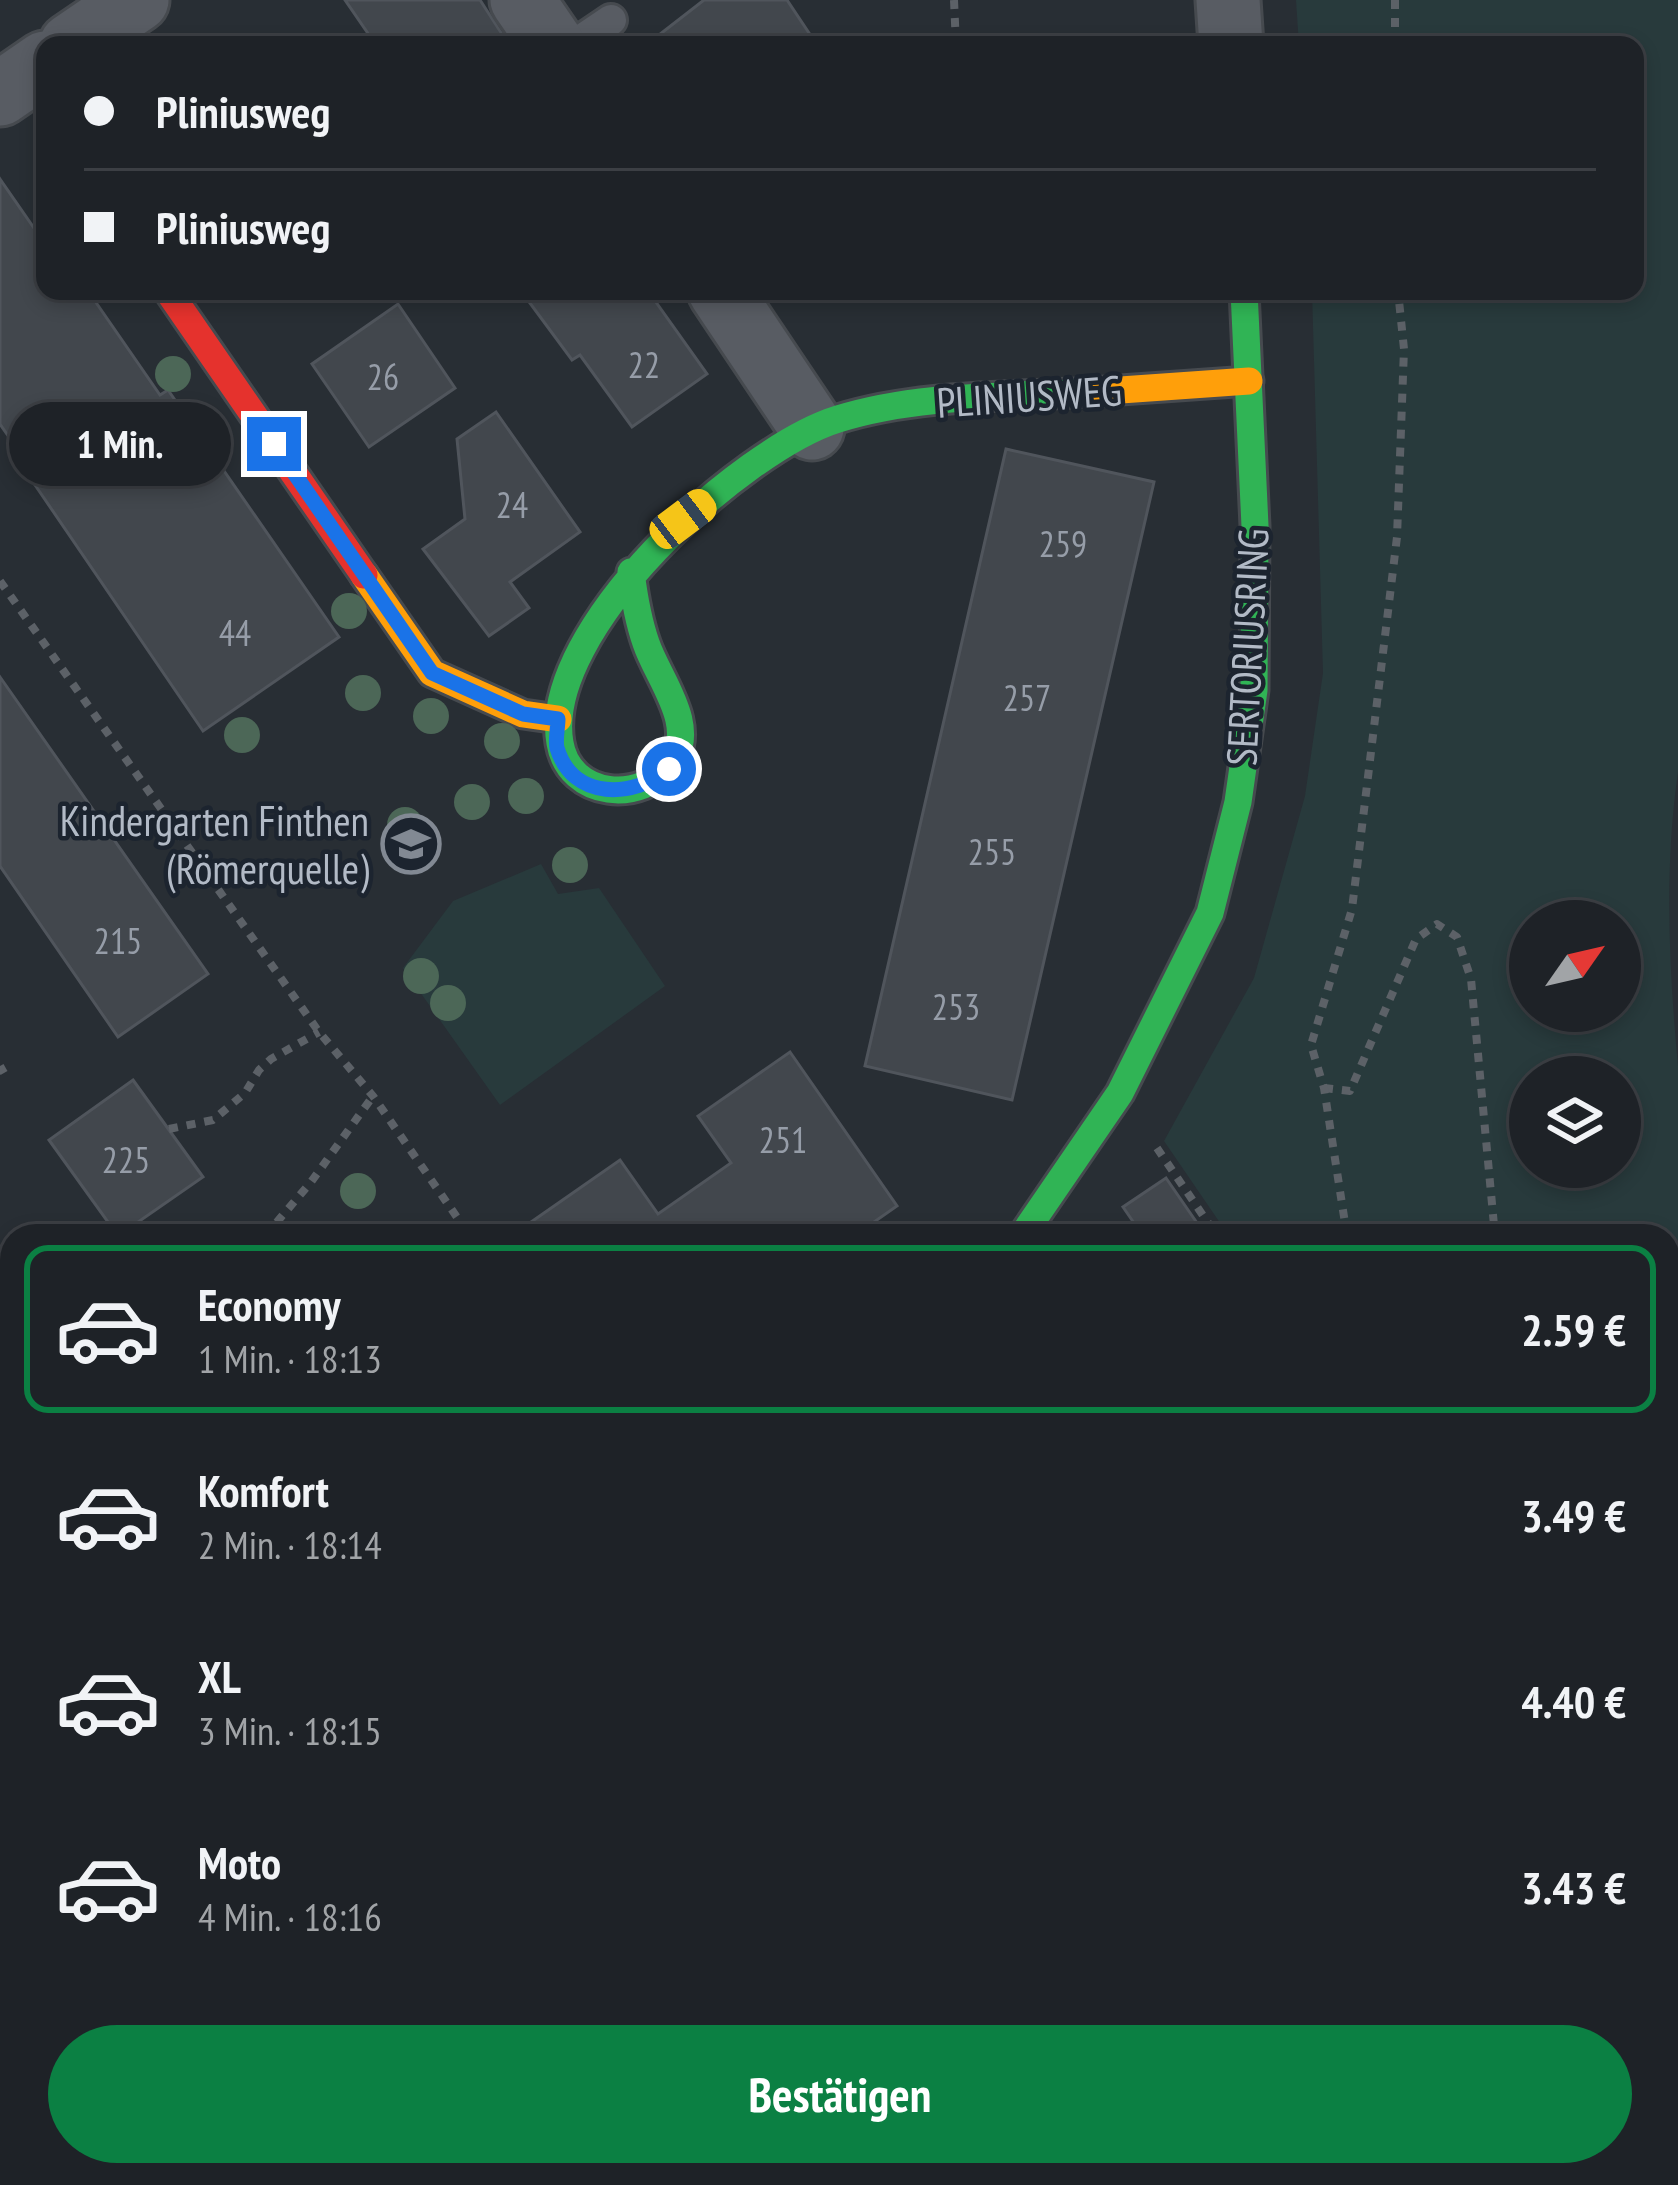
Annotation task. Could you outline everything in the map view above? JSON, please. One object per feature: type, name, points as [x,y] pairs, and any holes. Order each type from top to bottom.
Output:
[{"type":"street","points":[[91,36],[137,0]]},
{"type":"street","points":[[522,0],[547,36]]},
{"type":"street","points":[[1228,0],[1230,36]]},
{"type":"street","points":[[174,300],[432,673],[523,714],[558,719],[556,746],[570,770],[590,784],[622,792],[649,785],[669,769],[682,744],[678,712],[636,616],[631,572]]},
{"type":"street","points":[[726,300],[812,428]]},
{"type":"street","name":"SERTORIUSRING","points":[[1030,1224],[1120,1094],[1210,913],[1238,802],[1254,690],[1255,526],[1244,300]]},
{"type":"street","name":"PLINIUSWEG","points":[[558,719],[566,689],[589,641],[631,572],[683,519],[812,428],[881,408],[1249,381]]},
{"type":"lane","points":[[587,36],[610,20]]},
{"type":"path","points":[[954,0],[956,36]]},
{"type":"path","points":[[1395,36],[1396,0]]},
{"type":"path","points":[[1345,1224],[1324,1088],[1311,1045],[1352,909],[1397,537],[1404,349],[1399,300]]},
{"type":"path","points":[[0,581],[319,1032],[373,1096],[462,1224]]},
{"type":"path","points":[[1324,1088],[1350,1091],[1416,938],[1437,924],[1457,937],[1471,980],[1494,1224]]},
{"type":"path","points":[[169,1129],[213,1120],[245,1093],[271,1059],[319,1032]]},
{"type":"path","points":[[1120,1094],[1209,1224]]},
{"type":"path","points":[[275,1224],[373,1096]]},
{"type":"shaded area","points":[[1296,0],[1678,0],[1678,772],[1669,919],[1678,1066],[1678,1224],[1221,1224],[1164,1141],[1254,978],[1305,796],[1323,673],[1312,300],[1644,300],[1644,36],[1298,36]]},
{"type":"shaded area","points":[[541,864],[558,894],[599,888],[665,986],[500,1105],[403,968],[453,901]]},
{"type":"building","points":[[345,0],[480,0],[503,36],[370,36]]},
{"type":"building","points":[[704,0],[787,0],[811,36],[658,36]]},
{"type":"building","points":[[0,179],[36,231],[36,300],[94,300],[160,395],[168,390],[339,637],[203,731],[33,482],[38,479],[0,424]]},
{"type":"building","points":[[528,300],[654,300],[707,374],[632,427],[580,355],[572,360]]},
{"type":"building","points":[[398,304],[455,388],[369,447],[312,364]]},
{"type":"building","points":[[496,412],[580,532],[510,582],[529,608],[489,636],[423,549],[465,519],[457,439]]},
{"type":"building","points":[[1006,449],[1154,482],[1012,1100],[865,1066]]},
{"type":"building","points":[[0,677],[208,974],[118,1037],[0,866]]},
{"type":"building","points":[[790,1052],[897,1206],[871,1224],[528,1224],[620,1160],[658,1214],[731,1163],[698,1116]]},
{"type":"building","points":[[133,1080],[203,1177],[135,1224],[109,1224],[49,1140]]},
{"type":"building","points":[[1166,1178],[1198,1224],[1135,1224],[1123,1207]]},
{"type":"traffic: fast","points":[[1030,1224],[1120,1093],[1210,913],[1238,802],[1254,690],[1255,526],[1244,300]]},
{"type":"traffic: fast","points":[[631,572],[632,581],[633,590],[643,634],[673,702],[681,733],[672,762],[659,776],[644,785],[608,789],[592,785],[566,761],[560,743],[562,698],[581,649],[614,599],[655,550],[702,505],[797,437],[838,419],[931,401],[1092,392]]},
{"type":"traffic: slow","points":[[1092,392],[1249,381]]},
{"type":"traffic: slow","points":[[364,575],[432,673],[523,714],[558,719]]},
{"type":"traffic: jam","points":[[174,300],[364,575]]},
{"type":"place","name":"Kindergarten Finthen (Römerquelle)","points":[[411,844]]},
{"type":"route","points":[[274,444],[432,673],[523,714],[558,719],[556,746],[570,770],[590,784],[622,792],[649,785],[669,769]]}]
